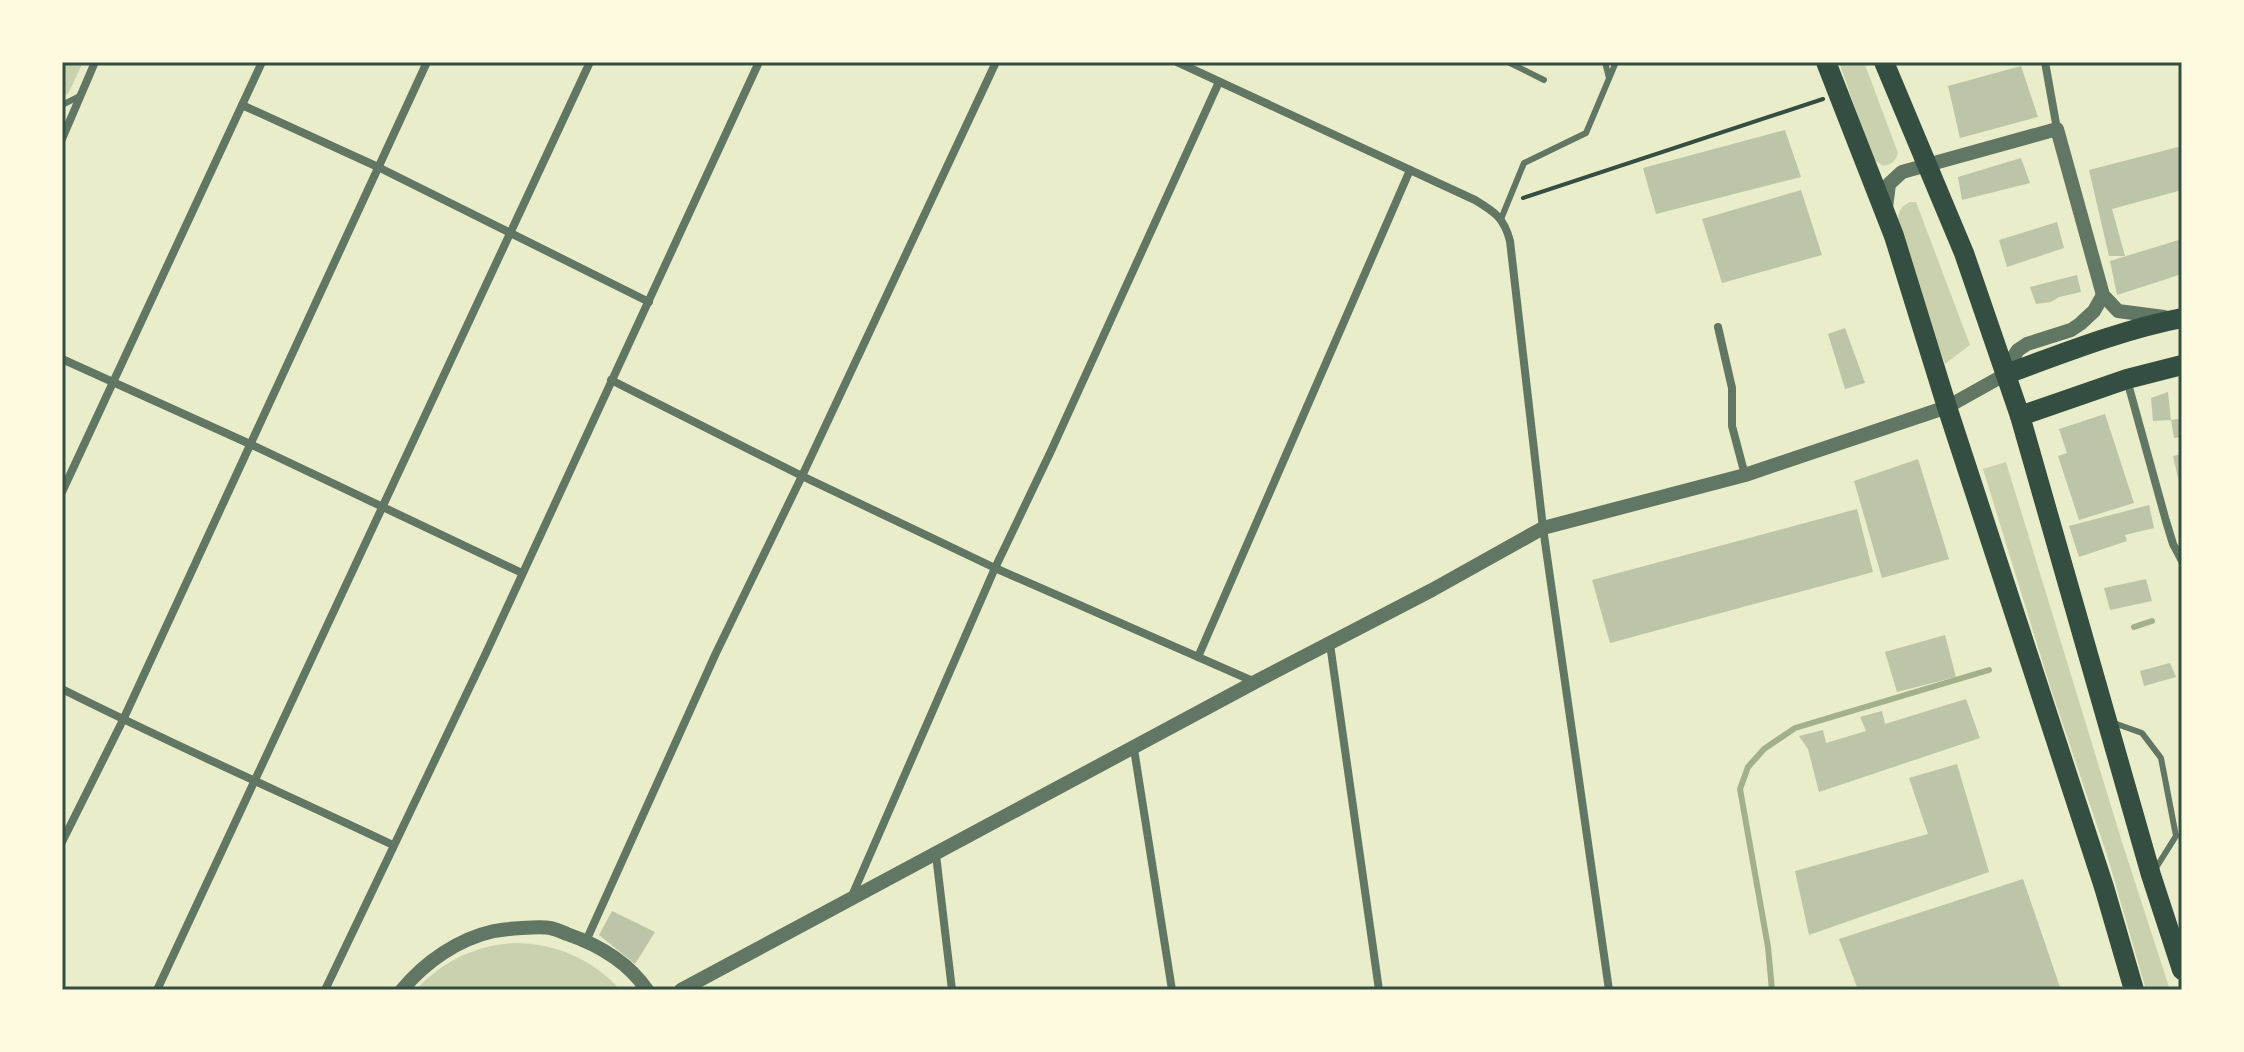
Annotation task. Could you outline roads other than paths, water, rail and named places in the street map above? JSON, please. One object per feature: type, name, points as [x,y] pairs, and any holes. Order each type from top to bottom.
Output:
[{"type":"main road","points":[[1884,62],[1964,253],[2020,416],[2151,875],[2182,970]]},
{"type":"main road","points":[[1831,77],[1886,216],[2104,887],[2134,990]]},
{"type":"main road","points":[[2006,374],[2097,340],[2180,318]]},
{"type":"main road","points":[[2020,416],[2127,379],[2182,365]]},
{"type":"street","points":[[62,139],[95,62]]},
{"type":"street","points":[[62,492],[262,62]]},
{"type":"street","points":[[62,842],[123,720],[427,62]]},
{"type":"street","points":[[157,990],[590,62]]},
{"type":"street","points":[[325,990],[486,653],[759,62]]},
{"type":"street","points":[[586,941],[716,653],[996,62]]},
{"type":"street","points":[[1177,62],[1475,200],[1490,209],[1506,227],[1543,528],[1609,990]]},
{"type":"street","points":[[2045,62],[2057,129],[2103,295],[2118,311],[2180,318]]},
{"type":"street","points":[[850,899],[995,568],[1219,82]]},
{"type":"street","points":[[242,105],[378,167],[649,302]]},
{"type":"street","points":[[1886,216],[1887,191],[1894,177],[1902,172],[2057,129]]},
{"type":"street","points":[[1198,657],[1410,170]]},
{"type":"street","points":[[681,990],[1543,528],[1745,475],[1947,407],[2006,374],[2018,350],[2027,344],[2071,330],[2080,324],[2094,311],[2103,295]]},
{"type":"street","points":[[1718,327],[1732,388],[1732,426],[1745,475]]},
{"type":"street","points":[[62,359],[522,573]]},
{"type":"street","points":[[2127,379],[2166,521],[2182,561]]},
{"type":"street","points":[[611,380],[995,568],[1255,682]]},
{"type":"street","points":[[1330,644],[1379,990]]},
{"type":"street","points":[[62,689],[393,845]]},
{"type":"street","points":[[1134,749],[1172,990]]},
{"type":"street","points":[[936,855],[952,990]]},
{"type":"street","points":[[402,990],[417,972],[452,947],[495,931],[549,928],[606,950],[626,966],[647,990]]},
{"type":"lane","points":[[1508,62],[1544,80]]},
{"type":"lane","points":[[1605,62],[1609,78]]},
{"type":"lane","points":[[1501,219],[1524,163],[1586,133],[1616,62]]},
{"type":"lane","points":[[62,105],[82,96]]},
{"type":"lane","points":[[2108,721],[2142,733],[2161,758],[2176,836],[2151,875]]},
{"type":"waterway","points":[[2134,627],[2152,621]]},
{"type":"waterway","points":[[1772,990],[1768,947],[1740,789],[1748,767],[1764,749],[1795,728],[1989,670]]}]
